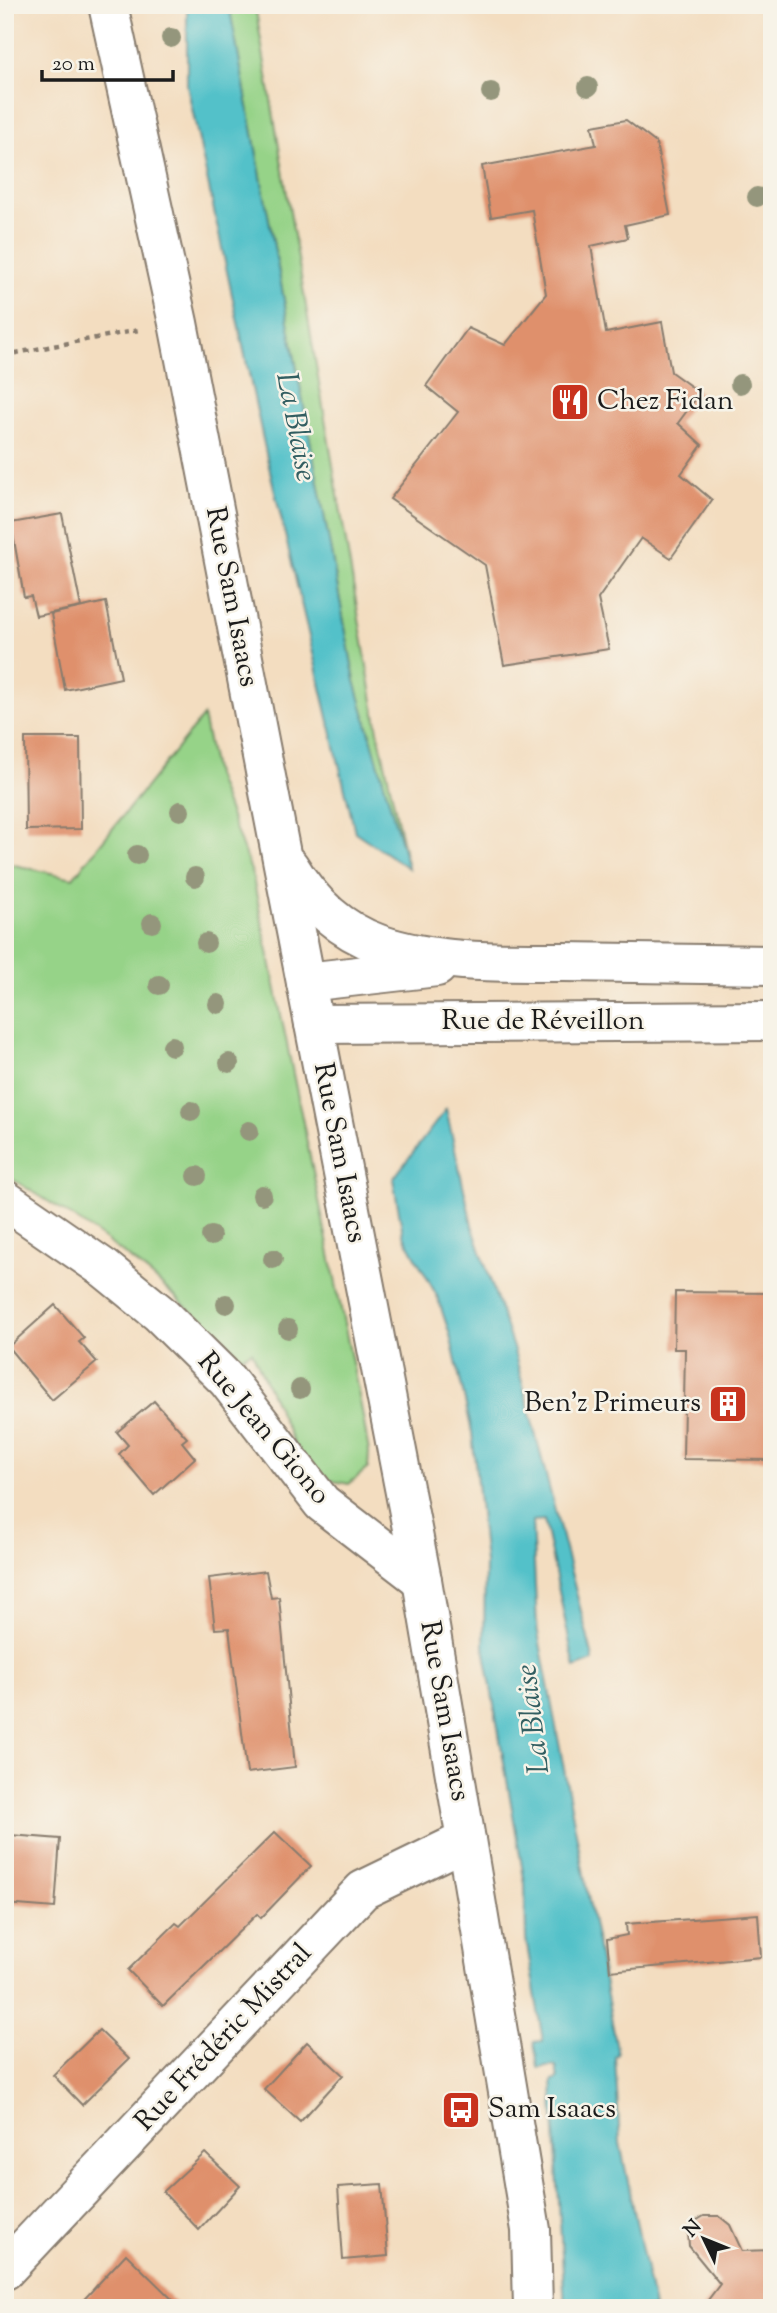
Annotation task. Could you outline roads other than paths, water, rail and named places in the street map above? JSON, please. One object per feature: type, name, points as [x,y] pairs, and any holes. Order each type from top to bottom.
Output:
[{"type":"main road","name":"Rue Sam Isaacs","points":[[108,5],[177,323],[422,1580],[531,2230],[533,2308]]},
{"type":"main road","name":"Rue de Réveillon","points":[[282,855],[317,905],[365,938],[405,951],[488,962]]},
{"type":"main road","name":"Rue de Réveillon","points":[[306,982],[488,962],[772,965]]},
{"type":"main road","name":"Rue de Réveillon","points":[[314,1024],[772,1021]]},
{"type":"main road","name":"Rue Jean Giono","points":[[5,1200],[105,1269],[159,1313],[227,1380],[322,1503],[422,1580]]},
{"type":"main road","name":"Rue Frédéric Mistral","points":[[5,2270],[363,1890],[466,1840]]},
{"type":"water","name":"La Blaise","points":[[187,5],[229,5],[355,681],[408,868],[355,832],[267,458],[187,85]]},
{"type":"water","name":"La Blaise","points":[[446,1109],[472,1225],[514,1351],[593,1658],[593,1661],[575,1668],[544,1520],[532,1521],[537,1627],[618,2054],[615,2057],[620,2143],[654,2308],[565,2308],[552,2081],[558,2079],[556,2066],[538,2068],[534,2042],[543,2041],[526,1939],[525,1884],[484,1647],[485,1563],[472,1432],[450,1335],[437,1296],[403,1234],[393,1179]]},
{"type":"place","name":"Chez Fidan","points":[[570,402]]},
{"type":"place","name":"Ben'z Primeurs","points":[[728,1404]]},
{"type":"place","name":"Sam Isaacs","points":[[461,2110]]}]
